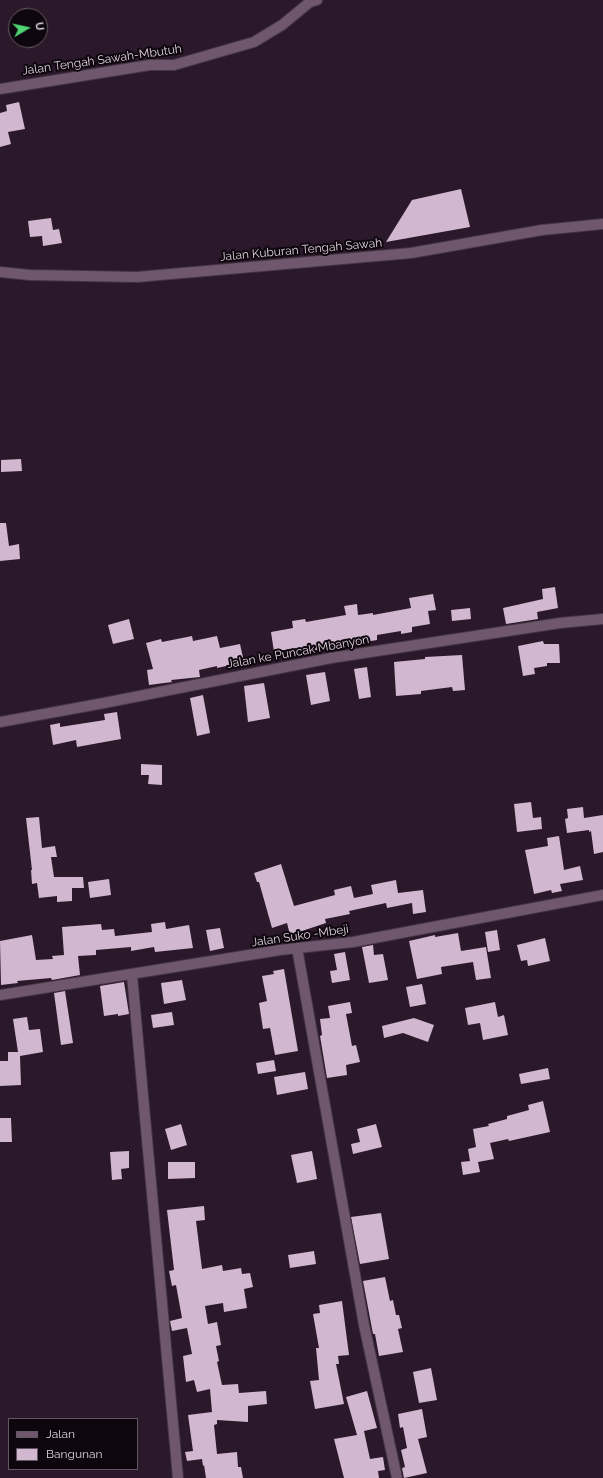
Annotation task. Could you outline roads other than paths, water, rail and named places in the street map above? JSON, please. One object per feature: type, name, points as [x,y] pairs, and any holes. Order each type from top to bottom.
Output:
[{"type":"street","name":"Jalan Tengah Sawah-Mbutuh","points":[[0,89],[150,65],[174,65],[254,42],[282,25],[310,2],[317,0]]},
{"type":"street","name":"Jalan Kuburan Tengah Sawah","points":[[0,272],[30,276],[137,277],[411,253],[542,230],[603,224]]},
{"type":"street","name":"Jalan ke Puncak Mbanyon","points":[[0,722],[331,658],[560,623],[603,619]]},
{"type":"street","name":"Jalan Suko -Mbeji","points":[[0,995],[297,948],[353,942],[603,895]]},
{"type":"street","points":[[297,948],[364,1325],[397,1478]]},
{"type":"street","points":[[132,975],[178,1478]]}]
